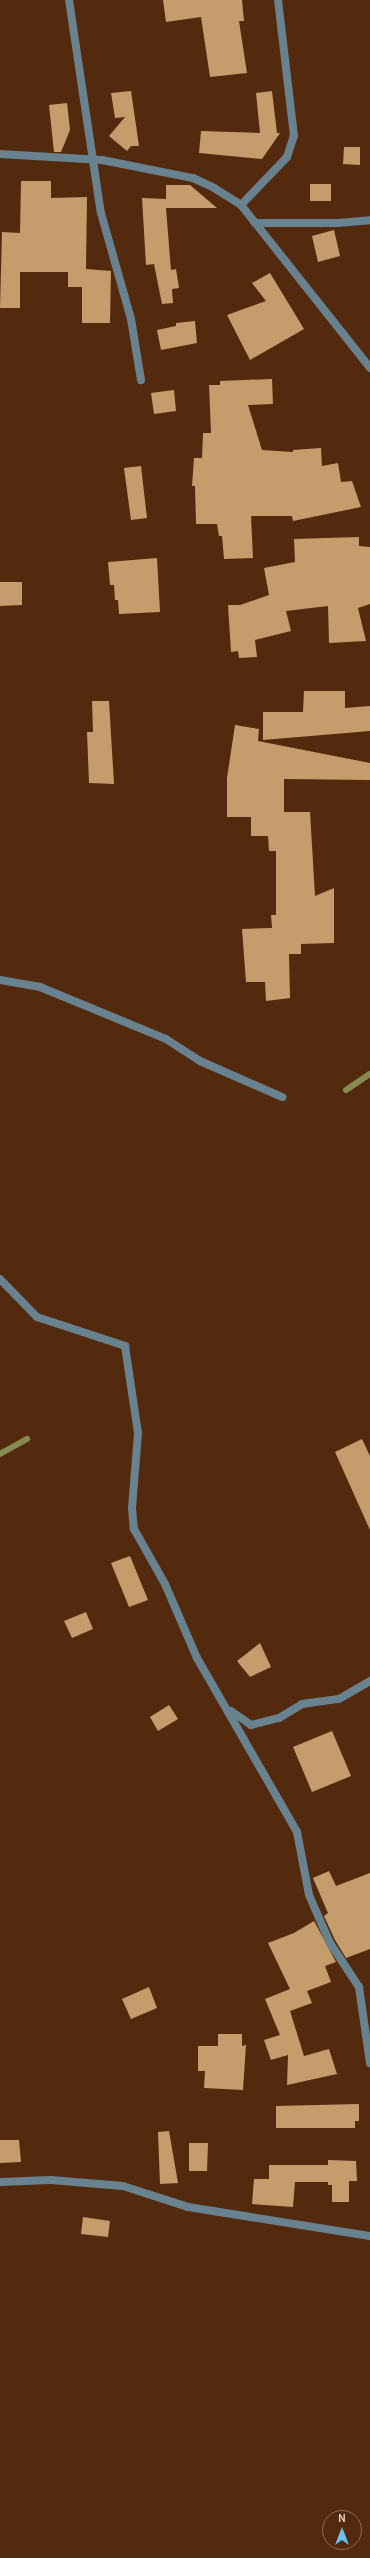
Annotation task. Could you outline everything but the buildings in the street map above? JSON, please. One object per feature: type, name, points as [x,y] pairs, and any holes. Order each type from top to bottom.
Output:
[{"type":"street","points":[[69,0],[101,213],[131,319],[141,380]]},
{"type":"street","points":[[241,205],[287,156],[293,142],[278,0]]},
{"type":"street","points":[[0,154],[92,159],[192,178],[214,188],[241,205],[370,368]]},
{"type":"street","points":[[255,223],[338,223],[370,220]]},
{"type":"street","points":[[0,980],[40,987],[166,1039],[200,1061],[282,1097]]},
{"type":"street","points":[[0,1279],[37,1317],[125,1346],[138,1433],[132,1508],[134,1529],[165,1584],[197,1658],[297,1832],[309,1895],[330,1942],[359,1987],[370,2063]]},
{"type":"street","points":[[228,1710],[251,1725],[279,1718],[302,1704],[339,1699],[370,1681]]},
{"type":"street","points":[[0,2182],[51,2180],[123,2186],[188,2207],[370,2236]]},
{"type":"waterway","points":[[346,1090],[370,1074]]},
{"type":"waterway","points":[[0,1454],[27,1439]]}]
